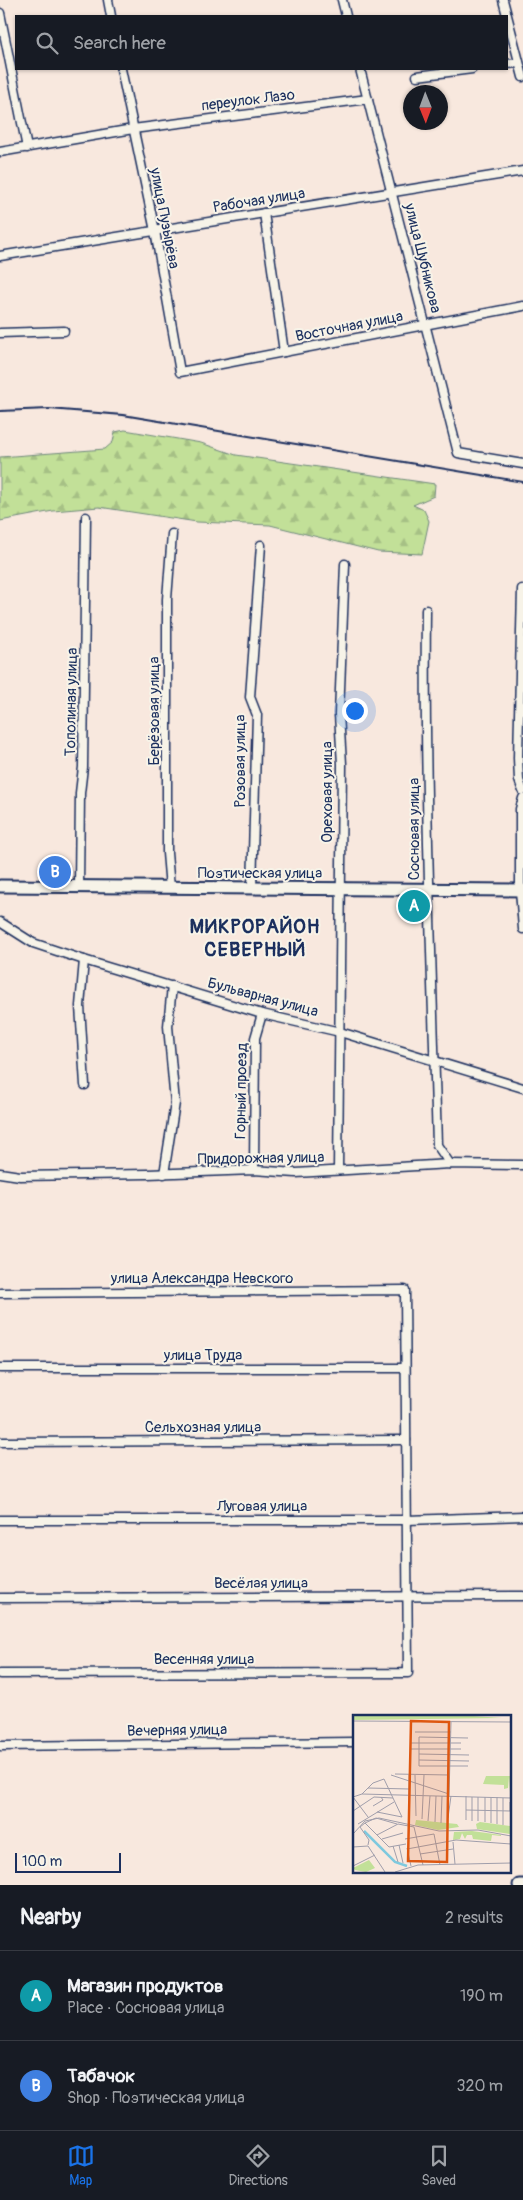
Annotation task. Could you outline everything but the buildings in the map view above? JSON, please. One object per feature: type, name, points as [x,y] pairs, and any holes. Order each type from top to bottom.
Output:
[{"type":"street","points":[[108,0],[111,15]]},
{"type":"street","points":[[342,0],[346,15]]},
{"type":"street","points":[[503,0],[507,15]]},
{"type":"street","points":[[0,13],[27,148]]},
{"type":"street","points":[[508,20],[523,77]]},
{"type":"street","points":[[508,64],[519,63]]},
{"type":"street","name":"улица Пузырёва","points":[[121,70],[155,231],[180,372]]},
{"type":"street","name":"улица Шубникова","points":[[360,70],[458,453],[523,464]]},
{"type":"street","points":[[418,76],[464,70]]},
{"type":"street","name":"переулок Лазо","points":[[0,152],[133,129],[368,99]]},
{"type":"street","name":"Рабочая улица","points":[[0,256],[523,171]]},
{"type":"street","points":[[264,213],[284,352]]},
{"type":"street","name":"Восточная улица","points":[[180,372],[523,306]]},
{"type":"street","points":[[0,333],[64,330]]},
{"type":"street","name":"Тополиная улица","points":[[79,887],[80,793],[83,766],[86,516]]},
{"type":"street","name":"Берёзовая улица","points":[[170,888],[167,853],[168,600],[172,534]]},
{"type":"street","name":"Розовая улица","points":[[252,888],[257,715],[250,697],[261,545]]},
{"type":"street","name":"Ореховая улица","points":[[338,1170],[342,764],[339,714],[345,564]]},
{"type":"street","points":[[522,588],[518,758],[519,780],[523,791]]},
{"type":"street","name":"Сосновая улица","points":[[426,610],[425,726],[428,764],[428,890],[437,1145],[450,1164]]},
{"type":"street","points":[[523,798],[520,809],[523,929]]},
{"type":"street","name":"Поэтическая улица","points":[[0,886],[522,890]]},
{"type":"street","name":"Бульварная улица","points":[[0,922],[33,943],[84,960],[262,1014],[340,1032],[523,1088]]},
{"type":"street","points":[[84,960],[80,1006],[84,1085]]},
{"type":"street","points":[[164,1174],[175,1103],[168,1026],[172,986]]},
{"type":"street","name":"Горный проезд","points":[[254,1170],[255,1038],[262,1014]]},
{"type":"street","name":"Придорожная улица","points":[[0,1173],[20,1176],[164,1174],[254,1170],[296,1173],[450,1164],[523,1164]]},
{"type":"street","name":"улица Александра Невского","points":[[0,1293],[405,1290],[406,1368]]},
{"type":"street","name":"улица Труда","points":[[0,1368],[406,1368]]},
{"type":"street","points":[[406,1368],[407,1596]]},
{"type":"street","name":"Сельхозная улица","points":[[0,1442],[406,1440]]},
{"type":"street","name":"Луговая улица","points":[[0,1520],[406,1520],[523,1516]]},
{"type":"street","name":"Весенняя улица","points":[[0,1674],[408,1673],[407,1596]]},
{"type":"street","name":"Весёлая улица","points":[[0,1598],[523,1596]]},
{"type":"street","name":"Вечерняя улица","points":[[0,1746],[353,1742]]},
{"type":"green space","points":[[125,430],[201,443],[236,455],[435,484],[434,496],[413,505],[424,510],[429,521],[422,554],[378,552],[270,525],[197,522],[99,507],[53,511],[0,521],[0,457],[105,449],[113,442],[115,432]]},
{"type":"railway","points":[[0,411],[49,409],[123,415],[523,482]]},
{"type":"place","name":"Табачок","points":[[55,872]]},
{"type":"place","name":"Магазин продуктов","points":[[414,906]]},
{"type":"district","name":"МИКРОРАЙОН СЕВЕРНЫЙ","points":[[255,938]]}]
